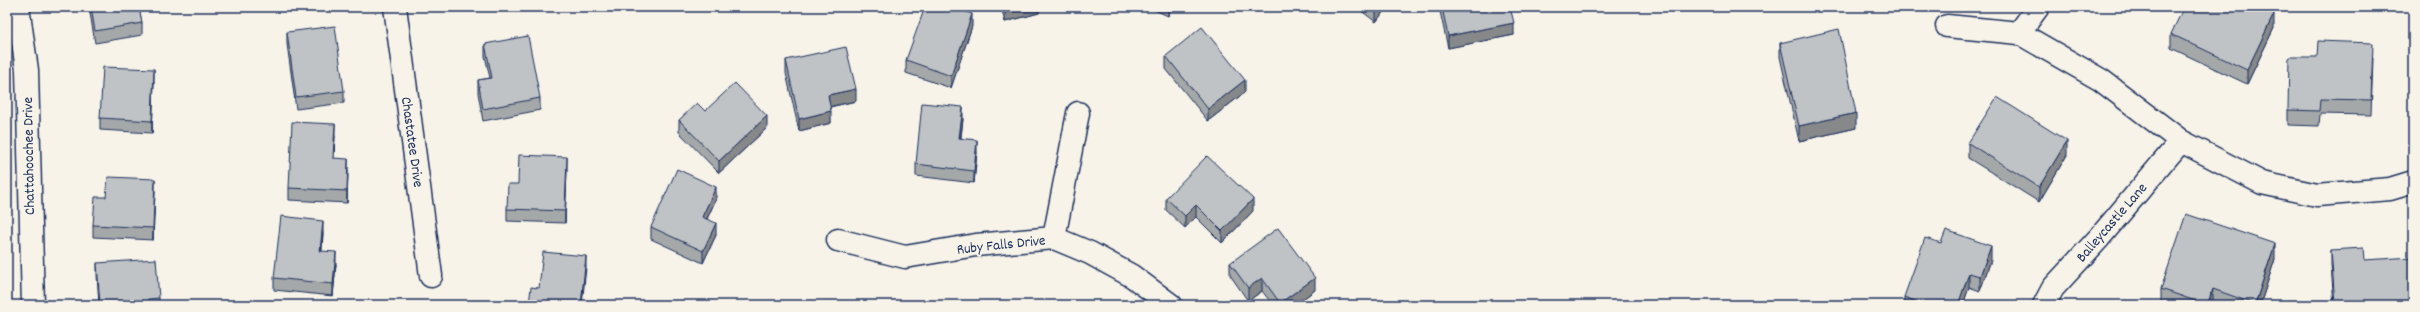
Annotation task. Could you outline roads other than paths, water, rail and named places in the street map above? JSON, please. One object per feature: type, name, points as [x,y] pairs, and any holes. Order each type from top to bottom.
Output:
[{"type":"street","name":"Chattahoochee Drive","points":[[18,7],[27,70],[33,305]]},
{"type":"street","name":"Chastatee Drive","points":[[395,7],[431,276]]},
{"type":"street","points":[[2019,33],[2038,7]]},
{"type":"street","points":[[1947,26],[2019,33],[2101,80],[2181,141],[2262,183],[2317,196],[2390,189],[2413,182]]},
{"type":"street","points":[[1054,238],[1078,113]]},
{"type":"street","name":"Balleycastle Lane","points":[[2044,305],[2053,288],[2099,238],[2181,141]]},
{"type":"street","name":"Ruby Falls Drive","points":[[838,240],[905,257],[976,245],[1054,238],[1090,253],[1132,276],[1172,305]]}]
